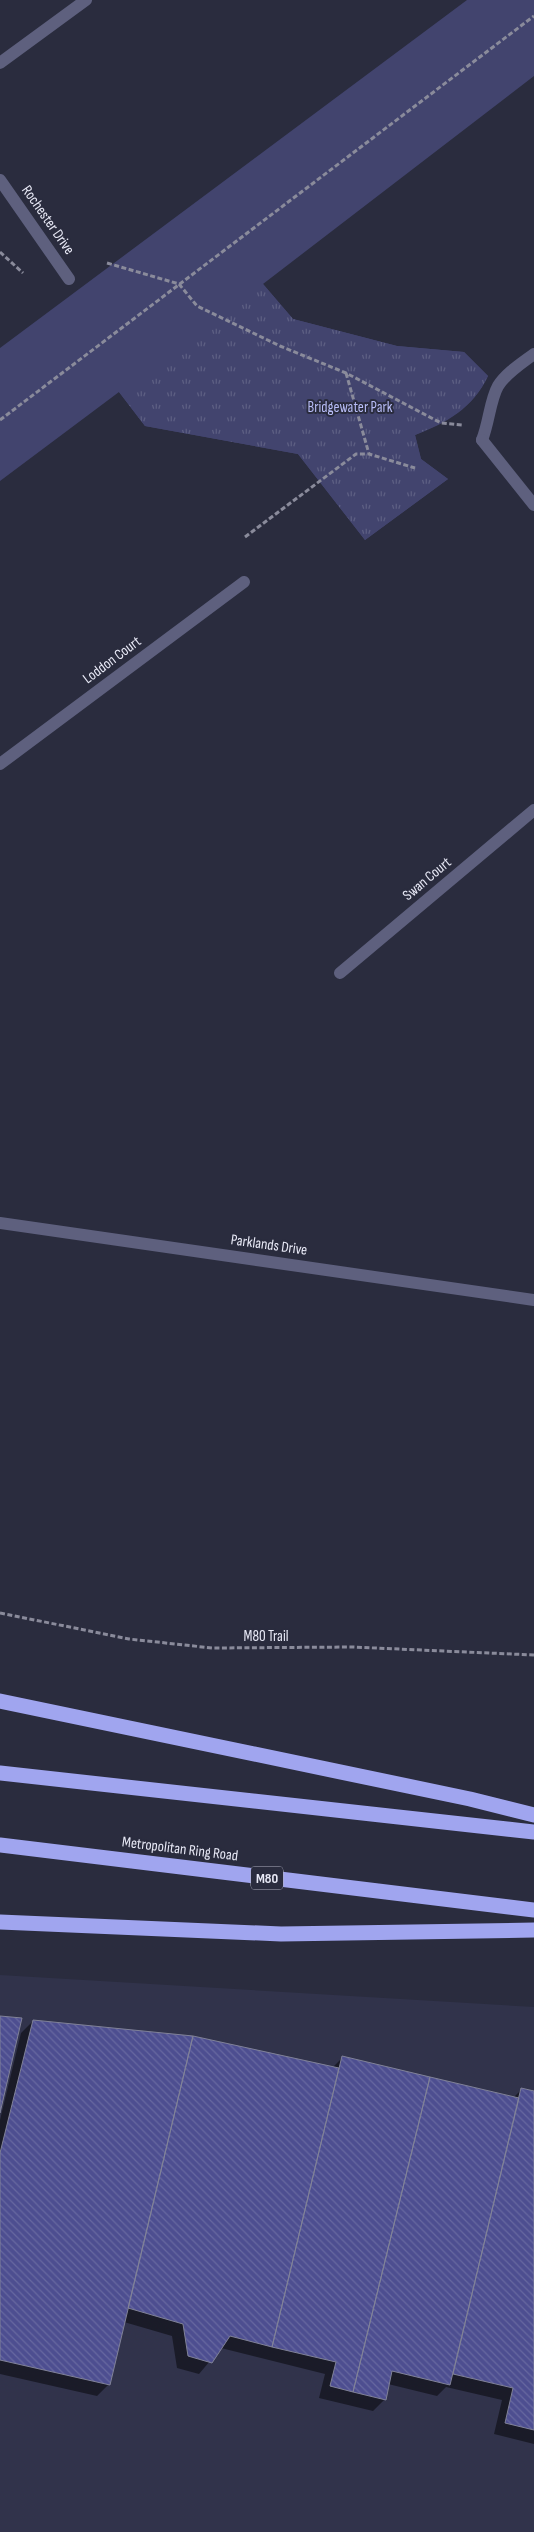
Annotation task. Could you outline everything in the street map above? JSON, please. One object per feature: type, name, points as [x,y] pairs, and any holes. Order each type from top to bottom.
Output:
[{"type":"highway","points":[[0,1701],[461,1797],[534,1815]]},
{"type":"highway","points":[[0,1774],[534,1832]]},
{"type":"highway","name":"Metropolitan Ring Road","points":[[0,1845],[534,1910]]},
{"type":"highway","points":[[0,1922],[281,1934],[534,1930]]},
{"type":"street","points":[[0,63],[86,0]]},
{"type":"street","name":"Rochester Drive","points":[[0,180],[70,279]]},
{"type":"street","points":[[534,354],[505,377],[497,387],[488,427],[482,440],[534,505]]},
{"type":"street","name":"Loddon Court","points":[[0,764],[244,582]]},
{"type":"street","name":"Swan Court","points":[[340,973],[534,810]]},
{"type":"street","name":"Parklands Drive","points":[[0,1223],[534,1300]]},
{"type":"path","points":[[0,420],[534,16]]},
{"type":"path","points":[[0,252],[23,273]]},
{"type":"path","points":[[107,263],[179,284],[197,306],[280,346],[346,373],[441,423],[488,427]]},
{"type":"path","points":[[346,373],[369,454]]},
{"type":"path","points":[[245,536],[356,454],[369,454],[415,468]]},
{"type":"path","name":"M80 Trail","points":[[0,1613],[129,1639],[212,1648],[352,1647],[534,1655]]},
{"type":"shaded area","points":[[0,1975],[534,2007],[534,2532],[0,2532]]},
{"type":"green space","points":[[467,0],[534,0],[534,76],[263,284],[293,319],[397,346],[464,352],[488,376],[467,406],[438,425],[415,435],[421,459],[448,479],[365,540],[298,454],[145,426],[119,392],[0,481],[0,348]]},
{"type":"green space","name":"Bridgewater Park","points":[[263,284],[293,319],[397,346],[464,352],[488,376],[475,397],[458,413],[415,435],[421,459],[448,479],[365,540],[298,454],[145,426],[119,392]]},
{"type":"building","points":[[0,2016],[22,2018],[0,2113]]},
{"type":"building","points":[[33,2020],[193,2036],[110,2385],[0,2360],[0,2153]]},
{"type":"building","points":[[193,2036],[339,2068],[272,2347],[230,2336],[212,2363],[188,2356],[183,2324],[128,2308]]},
{"type":"building","points":[[342,2056],[430,2077],[353,2392],[330,2386],[336,2362],[272,2347]]},
{"type":"building","points":[[430,2077],[519,2098],[450,2385],[392,2371],[386,2400],[353,2392]]},
{"type":"building","points":[[521,2088],[534,2091],[534,2430],[505,2423],[513,2388],[453,2374]]}]
